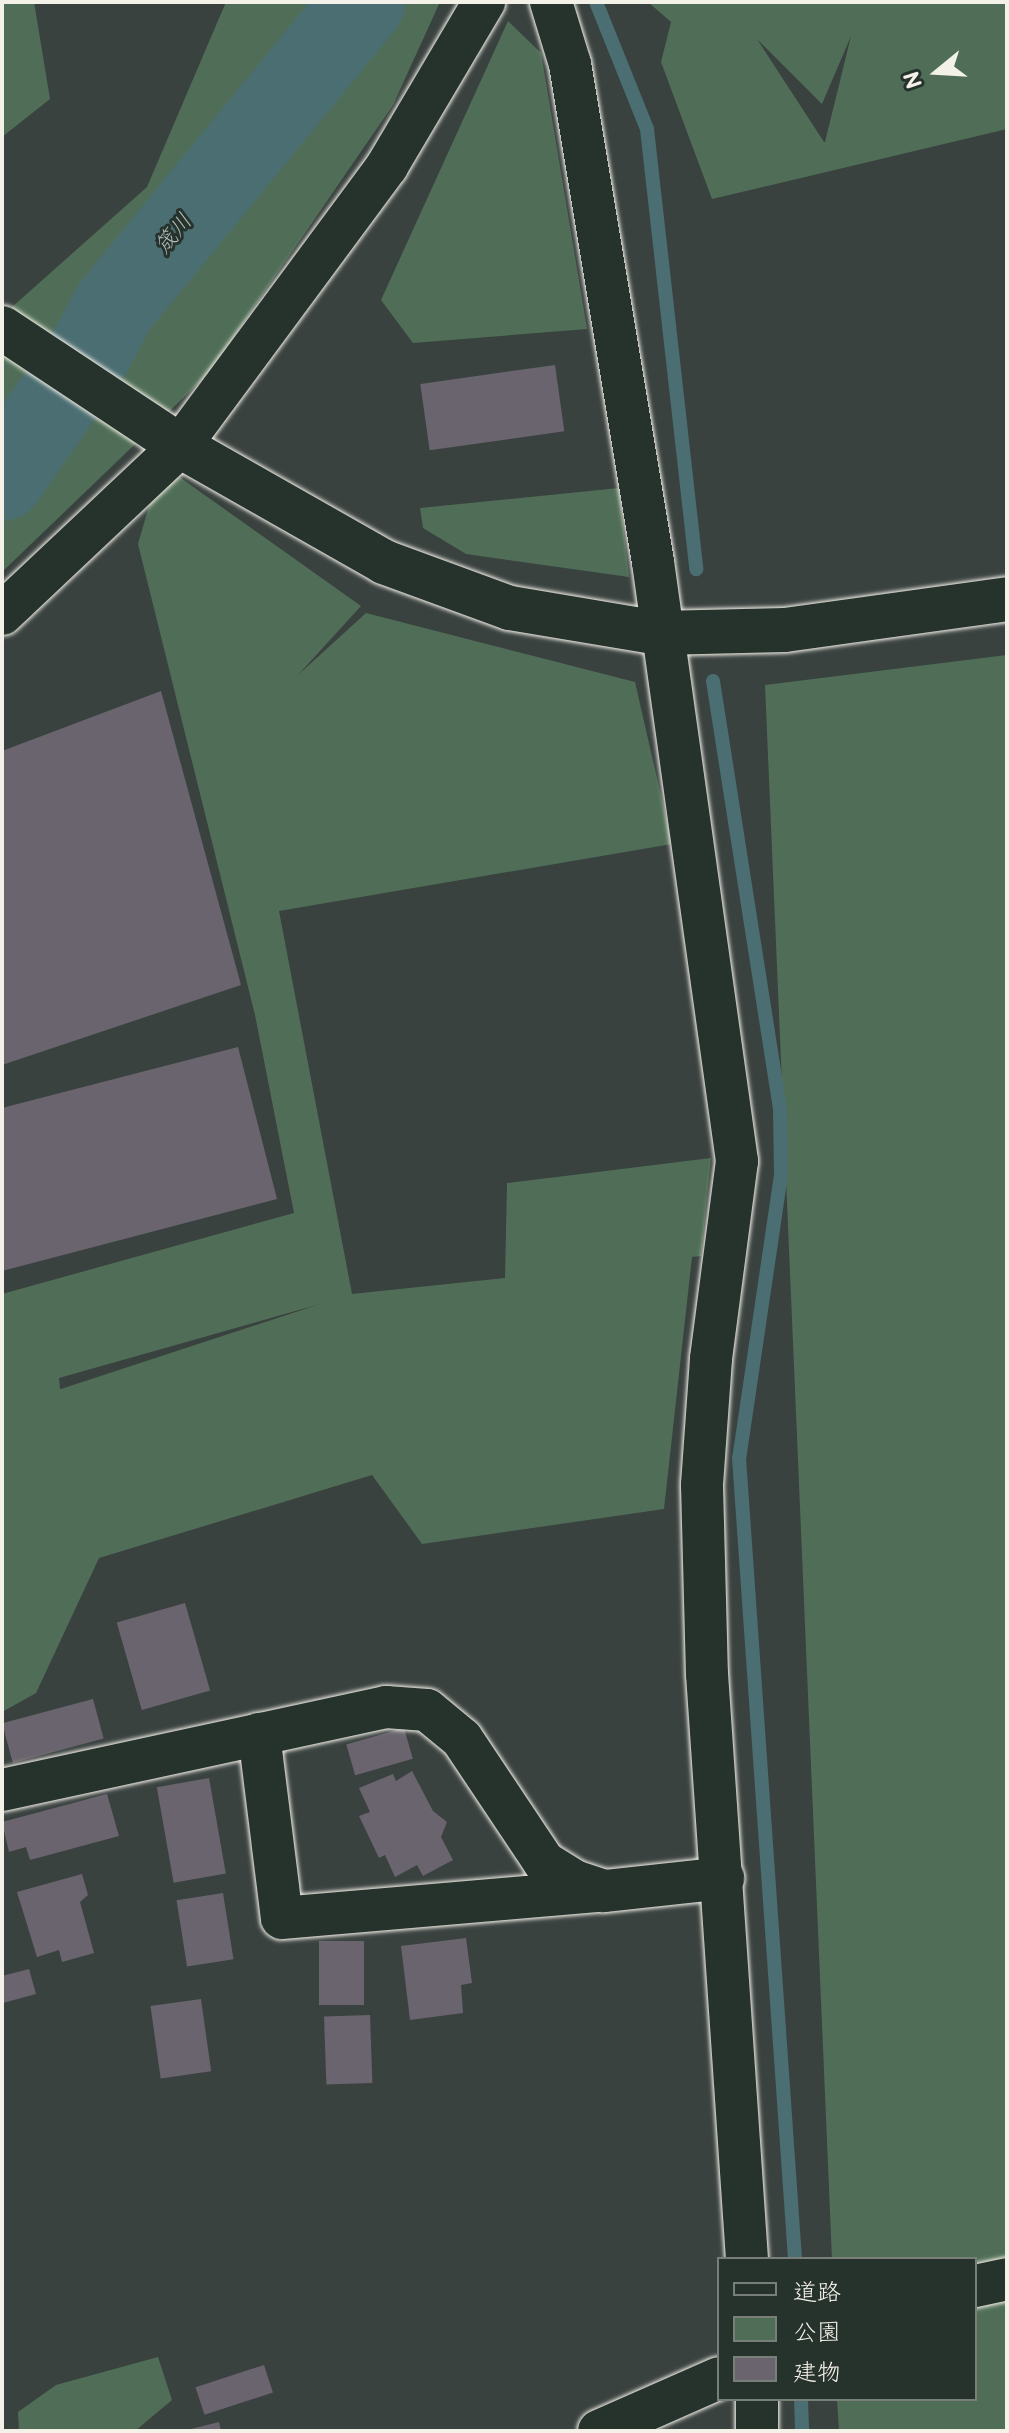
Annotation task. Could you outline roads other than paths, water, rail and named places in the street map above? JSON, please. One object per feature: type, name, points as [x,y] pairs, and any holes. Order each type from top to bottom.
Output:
[{"type":"street","points":[[2,614],[180,446],[387,166],[484,2]]},
{"type":"street","points":[[551,2],[570,64],[660,633],[737,1161],[711,1359],[702,1485],[707,1674],[747,2257]]},
{"type":"street","points":[[2,328],[180,446],[384,562],[510,608],[660,633],[785,630],[1007,599]]},
{"type":"street","points":[[2,1790],[386,1707],[427,1710],[462,1739],[544,1862],[604,1891]]},
{"type":"street","points":[[259,1734],[282,1918],[723,1878]]},
{"type":"street","points":[[977,2286],[1007,2279]]},
{"type":"street","points":[[599,2431],[717,2379]]},
{"type":"street","points":[[757,2401],[757,2431]]},
{"type":"waterway","name":"筬川","points":[[2,479],[89,354],[114,307],[364,2]]},
{"type":"waterway","points":[[596,2],[647,129],[696,569]]},
{"type":"waterway","points":[[713,681],[780,1110],[781,1175],[739,1458],[795,2257]]},
{"type":"waterway","points":[[801,2401],[802,2431]]}]
